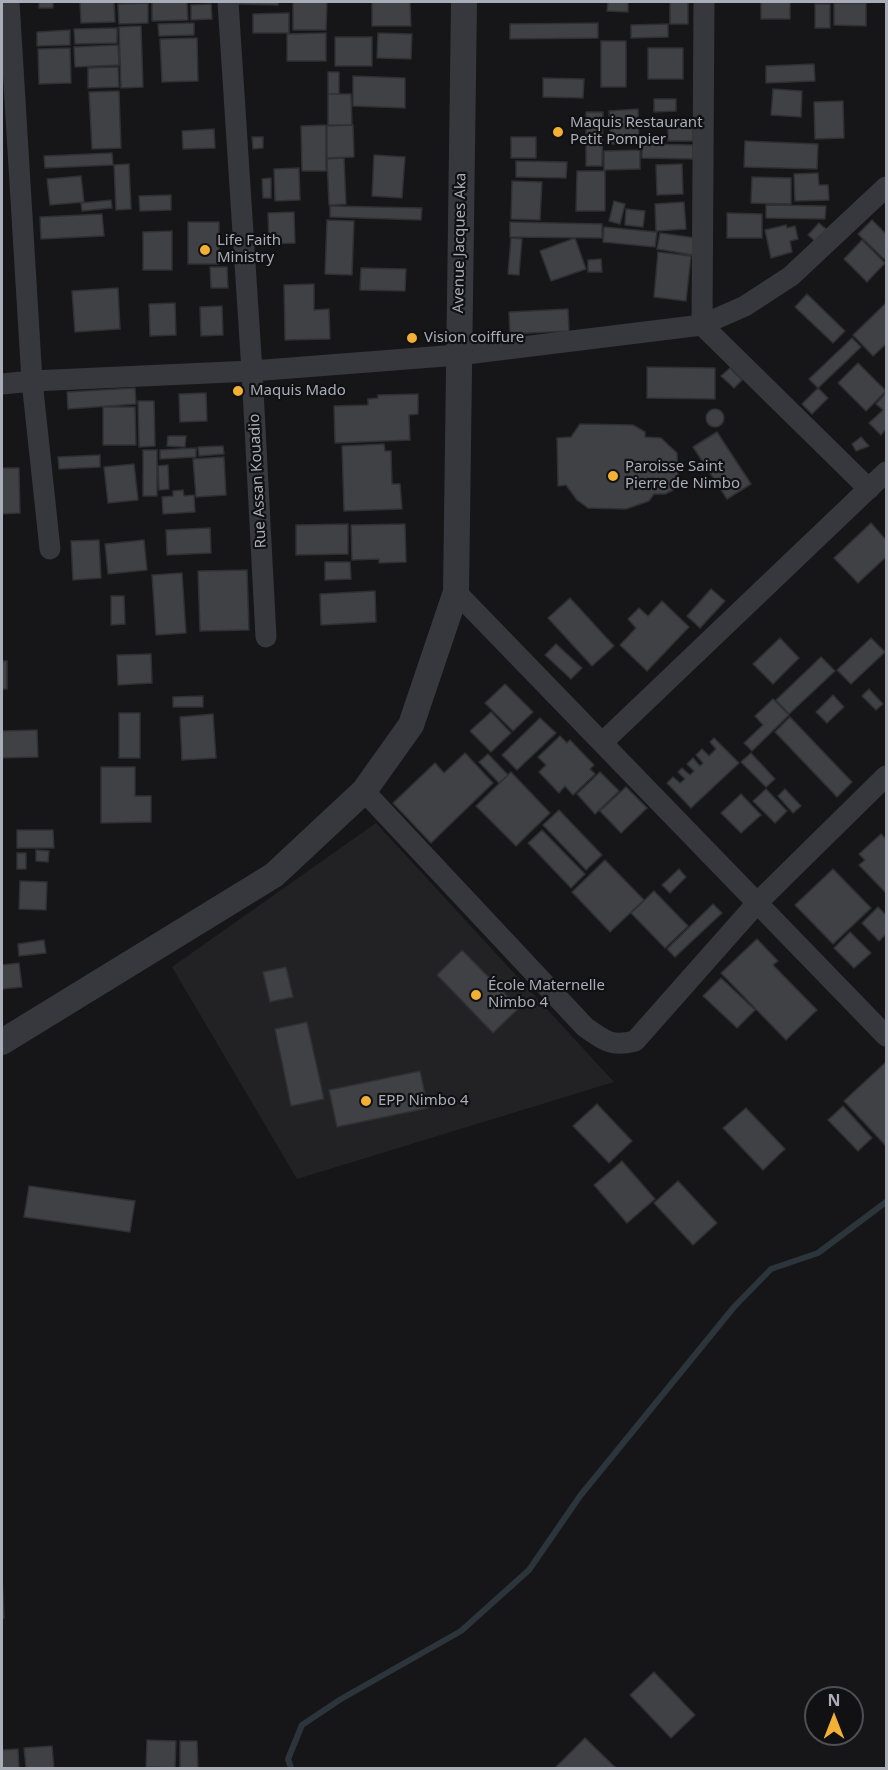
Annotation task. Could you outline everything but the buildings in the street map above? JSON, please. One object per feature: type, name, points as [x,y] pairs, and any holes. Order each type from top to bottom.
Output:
[{"type":"street","points":[[9,2],[32,381],[50,549]]},
{"type":"street","name":"Rue Assan Kouadio","points":[[228,2],[252,371],[266,637]]},
{"type":"street","name":"Avenue Jacques Aka","points":[[2,1042],[274,875],[364,791],[411,725],[456,592],[464,2]]},
{"type":"street","points":[[704,2],[702,325],[869,489]]},
{"type":"street","points":[[2,384],[252,371],[458,355],[702,325],[746,306],[791,276],[886,187]]},
{"type":"street","points":[[603,742],[886,472]]},
{"type":"street","points":[[456,592],[886,1036]]},
{"type":"street","points":[[364,791],[585,1027],[607,1042],[621,1045],[635,1041],[758,902],[886,776]]},
{"type":"shaded area","points":[[376,823],[614,1082],[297,1179],[172,967]]},
{"type":"waterway","points":[[291,1768],[288,1759],[302,1725],[341,1699],[461,1631],[529,1570],[580,1496],[734,1307],[771,1269],[818,1253],[886,1202]]},
{"type":"place","name":"Maquis Restaurant Petit Pompier","points":[[558,132]]},
{"type":"place","name":"Life Faith Ministry","points":[[205,250]]},
{"type":"place","name":"Vision coiffure","points":[[412,338]]},
{"type":"place","name":"Maquis Mado","points":[[238,391]]},
{"type":"place","name":"Paroisse Saint Pierre de Nimbo","points":[[613,476]]},
{"type":"place","name":"École Maternelle Nimbo 4","points":[[476,995]]},
{"type":"place","name":"EPP Nimbo 4","points":[[366,1101]]}]
